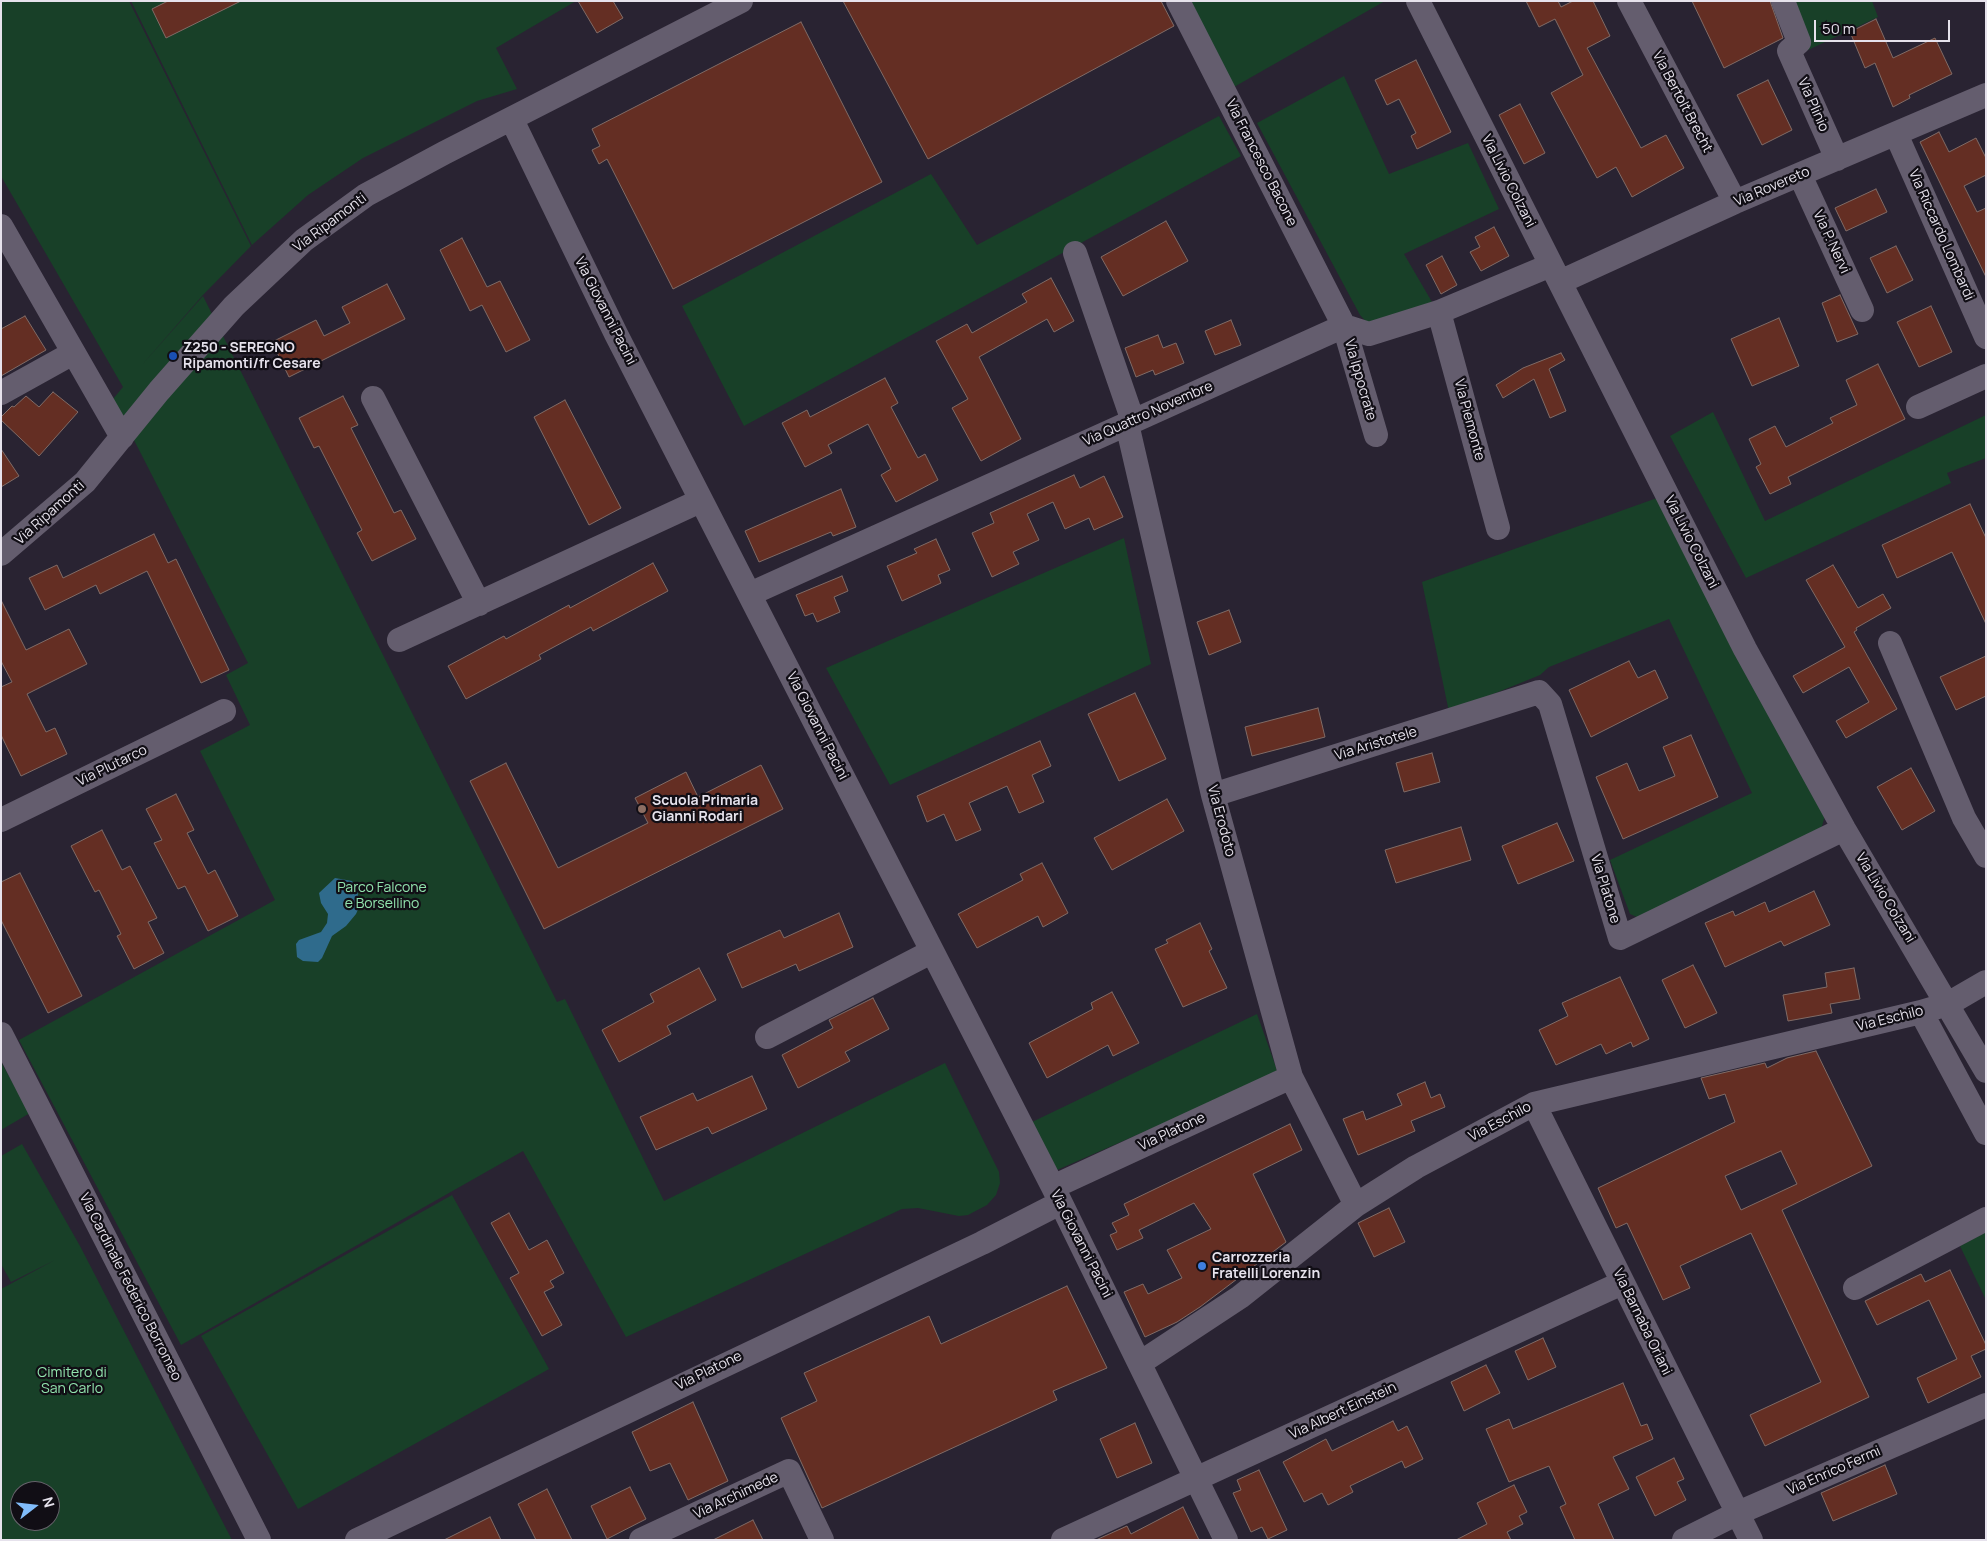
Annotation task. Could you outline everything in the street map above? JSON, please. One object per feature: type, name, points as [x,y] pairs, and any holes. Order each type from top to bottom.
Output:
[{"type":"street","name":"Via Ripamonti","points":[[1,554],[85,482],[234,306],[304,240],[366,195],[741,1]]},
{"type":"street","name":"Via Francesco Bacone","points":[[1178,1],[1344,326]]},
{"type":"street","name":"Via Livio Colzani","points":[[1418,1],[1745,649],[1844,829],[1983,1066]]},
{"type":"street","name":"Via Bertolt Brecht","points":[[1629,1],[1735,202]]},
{"type":"street","name":"Via Plinio","points":[[1783,1],[1799,42],[1789,50],[1837,159]]},
{"type":"street","name":"Via Rovereto","points":[[1555,274],[1735,202],[1896,134],[1983,101]]},
{"type":"street","name":"Via Giovanni Pacini","points":[[512,120],[554,209],[700,501],[750,594],[1056,1195],[1226,1540]]},
{"type":"street","name":"Via Riccardo Lombardi","points":[[1896,134],[1986,337]]},
{"type":"street","name":"Via P. Nervi","points":[[1800,175],[1862,310]]},
{"type":"street","points":[[1,226],[122,437]]},
{"type":"street","name":"Via Erodoto","points":[[1076,253],[1130,422],[1213,795],[1291,1077],[1356,1205]]},
{"type":"street","points":[[1344,326],[1369,334],[1555,274]]},
{"type":"street","name":"Via Piemonte","points":[[1439,312],[1498,528]]},
{"type":"street","name":"Via Quattro Novembre","points":[[750,594],[1344,326]]},
{"type":"street","name":"Via Ippocrate","points":[[1344,326],[1376,435]]},
{"type":"street","points":[[1,393],[74,353]]},
{"type":"street","points":[[1918,407],[1986,376]]},
{"type":"street","points":[[373,398],[479,604]]},
{"type":"street","points":[[399,640],[700,501]]},
{"type":"street","points":[[1890,643],[1957,801],[1986,856]]},
{"type":"street","name":"Via Platone","points":[[1539,692],[1550,704],[1620,938],[1844,829]]},
{"type":"street","name":"Via Aristotele","points":[[1213,795],[1539,692]]},
{"type":"street","name":"Via Plutarco","points":[[1,820],[224,711]]},
{"type":"street","points":[[767,1037],[931,952]]},
{"type":"street","name":"Via Eschilo","points":[[1140,1363],[1240,1298],[1356,1205],[1416,1167],[1534,1104],[1921,1012],[1948,1004],[1986,982]]},
{"type":"street","points":[[1921,1012],[1986,1133]]},
{"type":"street","name":"Via Cardinale Federico Borromeo","points":[[1,1034],[259,1540]]},
{"type":"street","points":[[1956,1074],[1983,1066]]},
{"type":"street","name":"Via Platone","points":[[357,1540],[982,1243],[1056,1195],[1291,1077]]},
{"type":"street","name":"Via Barnaba Oriani","points":[[1534,1104],[1751,1540]]},
{"type":"street","points":[[1855,1288],[1986,1219]]},
{"type":"street","name":"Via Albert Einstein","points":[[1063,1540],[1622,1284]]},
{"type":"street","name":"Via Enrico Fermi","points":[[1684,1540],[1738,1514],[1986,1405]]},
{"type":"street","name":"Via Archimede","points":[[641,1540],[789,1472],[822,1540]]},
{"type":"green space","name":"Parco Falcone e Borsellino","points":[[1,1],[129,1],[251,246],[202,296],[141,366],[203,296],[557,1002],[565,999],[664,1201],[945,1063],[999,1172],[1000,1183],[996,1195],[987,1205],[968,1215],[959,1216],[918,1208],[902,1209],[626,1337],[523,1151],[181,1345],[19,1040],[275,900],[200,751],[250,725],[226,675],[248,663],[113,399],[123,387],[1,176]]},
{"type":"green space","points":[[131,1],[576,1],[496,48],[517,89],[477,101],[363,158],[308,195],[252,245]]},
{"type":"green space","points":[[1190,1],[1385,1],[1234,87]]},
{"type":"green space","points":[[1783,1],[1872,1],[1878,17],[1806,51]]},
{"type":"green space","points":[[1344,76],[1389,174],[1468,143],[1499,209],[1404,254],[1432,302],[1369,325],[1360,315],[1257,123]]},
{"type":"green space","points":[[1219,116],[1241,156],[744,426],[682,306],[931,174],[977,245]]},
{"type":"green space","points":[[1713,412],[1765,521],[1986,415],[1986,458],[1947,473],[1951,483],[1746,578],[1670,436]]},
{"type":"green space","points":[[1657,498],[1826,812],[1820,833],[1639,918],[1630,914],[1610,860],[1752,793],[1669,619],[1549,667],[1540,675],[1449,712],[1422,582]]},
{"type":"green space","points":[[1124,538],[1151,664],[890,785],[826,668]]},
{"type":"green space","points":[[1257,1014],[1278,1073],[1057,1170],[1032,1122]]},
{"type":"green space","points":[[1,1062],[30,1113],[1,1130]]},
{"type":"green space","name":"Cimitero di San Carlo","points":[[22,1144],[80,1246],[232,1540],[1,1540],[1,1289],[55,1260],[11,1282],[1,1264],[1,1156]]},
{"type":"green space","points":[[452,1195],[549,1369],[298,1509],[201,1336]]},
{"type":"green space","points":[[1986,1232],[1986,1300],[1960,1246]]},
{"type":"water","points":[[335,878],[352,881],[357,890],[360,905],[356,914],[346,926],[332,936],[322,958],[318,962],[303,961],[297,957],[296,944],[299,940],[321,932],[327,923],[328,914],[321,903],[319,893]]},
{"type":"building","points":[[168,1],[241,1],[166,38],[152,9]]},
{"type":"building","points":[[578,1],[613,1],[623,18],[597,33]]},
{"type":"building","points":[[843,1],[1161,1],[1174,26],[928,159]]},
{"type":"building","points":[[1526,1],[1558,1],[1561,7],[1573,1],[1593,1],[1610,36],[1587,48],[1641,148],[1666,135],[1684,168],[1632,197],[1616,167],[1597,178],[1551,93],[1583,75],[1555,19],[1539,27]]},
{"type":"building","points":[[1692,1],[1770,1],[1783,38],[1724,68]]},
{"type":"building","points":[[1876,19],[1893,58],[1935,38],[1952,74],[1909,95],[1910,98],[1893,107],[1875,63],[1865,68],[1850,32]]},
{"type":"building","points":[[801,22],[882,182],[673,289],[607,159],[599,164],[592,150],[600,146],[592,129]]},
{"type":"building","points":[[1416,60],[1451,132],[1417,149],[1411,136],[1416,133],[1399,99],[1387,105],[1375,80]]},
{"type":"building","points":[[1768,80],[1792,130],[1762,145],[1737,95]]},
{"type":"building","points":[[1520,104],[1545,153],[1524,164],[1499,115]]},
{"type":"building","points":[[1939,132],[1949,152],[1976,138],[1986,158],[1986,175],[1964,186],[1977,212],[1986,208],[1986,277],[1920,142]]},
{"type":"building","points":[[1876,189],[1887,212],[1846,231],[1835,208]]},
{"type":"building","points":[[1166,221],[1188,261],[1123,296],[1101,257]]},
{"type":"building","points":[[1494,227],[1509,256],[1481,271],[1470,252],[1480,247],[1475,237]]},
{"type":"building","points":[[462,238],[487,287],[500,281],[530,340],[506,352],[482,305],[470,311],[440,250]]},
{"type":"building","points":[[1896,246],[1913,280],[1887,293],[1870,258]]},
{"type":"building","points":[[1442,256],[1457,285],[1441,294],[1426,265]]},
{"type":"building","points":[[1051,278],[1074,321],[1054,332],[1047,319],[979,357],[1021,439],[981,461],[952,408],[968,399],[936,341],[967,324],[972,333],[1027,302],[1022,294]]},
{"type":"building","points":[[387,284],[405,319],[289,377],[272,342],[316,320],[324,336],[350,323],[342,307]]},
{"type":"building","points":[[1840,295],[1858,334],[1837,342],[1822,303]]},
{"type":"building","points":[[1931,306],[1952,352],[1919,367],[1897,322]]},
{"type":"building","points":[[25,316],[46,350],[1,376],[1,329]]},
{"type":"building","points":[[1779,318],[1799,366],[1752,386],[1731,339]]},
{"type":"building","points":[[1231,320],[1241,345],[1215,355],[1205,331]]},
{"type":"building","points":[[1158,335],[1163,348],[1176,343],[1184,363],[1155,375],[1153,370],[1136,377],[1125,348]]},
{"type":"building","points":[[1561,353],[1565,360],[1549,369],[1566,411],[1550,418],[1534,379],[1503,398],[1496,385],[1523,368]]},
{"type":"building","points":[[1878,364],[1905,419],[1788,477],[1791,484],[1770,494],[1756,467],[1761,464],[1749,439],[1775,426],[1786,447],[1833,423],[1830,418],[1857,405],[1846,380]]},
{"type":"building","points":[[885,378],[898,403],[891,407],[918,458],[925,454],[938,480],[896,502],[881,475],[891,469],[868,424],[828,445],[832,453],[805,467],[782,423],[807,410],[810,417]]},
{"type":"building","points":[[53,392],[78,412],[39,456],[1,420],[1,417],[26,396],[39,407]]},
{"type":"building","points":[[343,396],[358,425],[351,428],[394,513],[401,510],[416,539],[372,561],[357,533],[362,530],[319,446],[314,448],[299,418]]},
{"type":"building","points":[[565,400],[621,508],[589,525],[534,417]]},
{"type":"building","points":[[1,449],[19,476],[1,487]]},
{"type":"building","points":[[1074,475],[1080,488],[1104,476],[1123,517],[1094,530],[1089,518],[1065,529],[1053,502],[1027,514],[1039,540],[1013,552],[1019,564],[992,577],[972,533],[994,523],[990,513]]},
{"type":"building","points":[[841,489],[856,527],[833,536],[831,532],[759,562],[745,531]]},
{"type":"building","points":[[1970,504],[1986,538],[1986,624],[1952,552],[1897,578],[1882,545]]},
{"type":"building","points":[[154,534],[168,563],[176,559],[229,670],[201,683],[147,571],[100,594],[96,585],[45,610],[29,578],[57,565],[63,578]]},
{"type":"building","points":[[936,539],[950,570],[938,575],[941,583],[902,601],[887,566],[917,553],[914,549]]},
{"type":"building","points":[[653,563],[668,591],[593,631],[591,627],[539,655],[541,659],[466,699],[448,666],[504,636],[506,639],[569,605],[570,608]]},
{"type":"building","points":[[1833,565],[1858,608],[1883,594],[1891,608],[1856,628],[1857,630],[1854,632],[1897,709],[1846,738],[1836,721],[1869,702],[1849,667],[1803,693],[1793,676],[1845,647],[1806,580]]},
{"type":"building","points":[[842,576],[848,591],[834,597],[840,612],[817,622],[813,613],[805,616],[796,595]]},
{"type":"building","points":[[1,600],[26,650],[69,629],[87,664],[27,694],[46,732],[55,728],[67,754],[21,776],[1,735],[1,687],[12,682],[1,661]]},
{"type":"building","points":[[1229,610],[1241,642],[1209,655],[1197,622]]},
{"type":"building","points":[[1986,656],[1986,696],[1956,710],[1940,677]]},
{"type":"building","points":[[1629,661],[1638,678],[1655,670],[1668,698],[1591,737],[1569,690]]},
{"type":"building","points":[[1135,693],[1166,759],[1119,781],[1088,714]]},
{"type":"building","points":[[1318,708],[1325,737],[1252,756],[1245,727]]},
{"type":"building","points":[[1691,735],[1718,797],[1623,839],[1596,777],[1627,763],[1639,791],[1675,776],[1663,747]]},
{"type":"building","points":[[1040,741],[1051,766],[1032,775],[1044,802],[1019,813],[1007,786],[969,803],[981,830],[956,841],[944,814],[927,822],[917,796]]},
{"type":"building","points":[[1432,753],[1440,782],[1404,792],[1396,763]]},
{"type":"building","points":[[506,763],[558,868],[648,823],[635,798],[686,772],[698,797],[761,765],[783,809],[544,929],[470,781]]},
{"type":"building","points":[[1911,768],[1935,811],[1902,830],[1877,787]]},
{"type":"building","points":[[176,794],[194,830],[187,833],[208,874],[215,870],[238,916],[208,931],[185,886],[178,889],[154,843],[162,840],[146,809]]},
{"type":"building","points":[[1167,799],[1184,831],[1112,870],[1094,838]]},
{"type":"building","points":[[1557,823],[1574,861],[1518,884],[1502,846]]},
{"type":"building","points":[[1461,827],[1471,860],[1396,883],[1385,850]]},
{"type":"building","points":[[102,830],[122,870],[130,866],[157,918],[148,922],[164,953],[134,969],[117,936],[121,934],[99,890],[95,892],[71,846]]},
{"type":"building","points":[[1042,863],[1068,913],[1043,927],[1038,916],[977,948],[958,914],[1023,880],[1020,874]]},
{"type":"building","points":[[20,873],[82,996],[48,1013],[1,920],[1,882]]},
{"type":"building","points":[[1814,891],[1830,925],[1784,946],[1781,941],[1725,967],[1705,923],[1733,911],[1735,916],[1765,902],[1769,912]]},
{"type":"building","points":[[839,913],[853,947],[799,971],[796,964],[742,988],[727,954],[780,930],[784,938]]},
{"type":"building","points":[[1200,923],[1212,949],[1209,951],[1227,988],[1183,1007],[1155,949],[1168,943],[1166,940]]},
{"type":"building","points":[[1693,965],[1717,1013],[1685,1028],[1662,980]]},
{"type":"building","points":[[699,968],[716,1000],[667,1026],[671,1034],[619,1062],[602,1030],[654,1002],[650,994]]},
{"type":"building","points":[[1854,968],[1860,999],[1830,1004],[1832,1013],[1788,1021],[1783,995],[1827,987],[1825,973]]},
{"type":"building","points":[[1620,977],[1649,1039],[1633,1047],[1631,1042],[1606,1054],[1601,1044],[1556,1065],[1539,1030],[1568,1016],[1562,1003]]},
{"type":"building","points":[[1112,992],[1139,1043],[1113,1056],[1108,1045],[1047,1078],[1029,1043],[1093,1009],[1091,1003]]},
{"type":"building","points":[[873,998],[889,1029],[845,1052],[850,1061],[798,1088],[782,1055],[833,1028],[829,1020]]},
{"type":"building","points":[[1816,1051],[1872,1166],[1782,1210],[1869,1397],[1765,1446],[1750,1415],[1821,1382],[1751,1233],[1680,1266],[1690,1288],[1663,1300],[1627,1223],[1616,1228],[1598,1188],[1735,1122],[1725,1094],[1709,1099],[1701,1078],[1765,1063],[1767,1068],[1787,1058]],"holes":[[[1781,1151],[1797,1184],[1741,1210],[1725,1176]]]},
{"type":"building","points":[[752,1076],[767,1109],[712,1134],[708,1127],[656,1150],[640,1117],[693,1093],[697,1101]]},
{"type":"building","points":[[1425,1082],[1431,1098],[1440,1094],[1445,1107],[1411,1121],[1415,1131],[1358,1155],[1343,1119],[1363,1111],[1366,1120],[1402,1105],[1397,1094]]},
{"type":"building","points":[[1290,1124],[1302,1150],[1253,1174],[1286,1242],[1200,1307],[1177,1322],[1145,1337],[1124,1292],[1143,1284],[1148,1294],[1182,1278],[1167,1250],[1211,1229],[1194,1203],[1139,1230],[1143,1238],[1117,1250],[1110,1235],[1117,1232],[1112,1223],[1129,1215],[1124,1204]]},
{"type":"building","points":[[1389,1208],[1405,1242],[1374,1257],[1358,1223]]},
{"type":"building","points":[[509,1213],[529,1250],[547,1240],[564,1273],[550,1281],[554,1287],[544,1292],[562,1325],[542,1336],[510,1278],[519,1273],[491,1223]]},
{"type":"building","points":[[1950,1270],[1986,1345],[1986,1349],[1971,1356],[1981,1377],[1928,1403],[1917,1378],[1957,1359],[1929,1300],[1877,1325],[1865,1301],[1921,1274],[1925,1282]]},
{"type":"building","points":[[1067,1286],[1107,1368],[1053,1391],[1057,1400],[822,1508],[781,1418],[817,1401],[804,1373],[929,1316],[941,1344]]},
{"type":"building","points":[[1543,1338],[1556,1367],[1528,1380],[1515,1351]]},
{"type":"building","points":[[1486,1365],[1500,1393],[1464,1411],[1451,1382]]},
{"type":"building","points":[[1623,1383],[1641,1426],[1647,1424],[1653,1439],[1613,1457],[1629,1489],[1598,1504],[1614,1540],[1575,1540],[1560,1507],[1566,1504],[1549,1466],[1509,1482],[1486,1429],[1509,1419],[1513,1429]]},
{"type":"building","points":[[693,1402],[728,1481],[688,1500],[670,1463],[650,1471],[632,1432]]},
{"type":"building","points":[[1393,1421],[1398,1431],[1407,1426],[1423,1459],[1405,1468],[1402,1461],[1350,1486],[1353,1492],[1328,1505],[1322,1493],[1304,1502],[1283,1462],[1326,1439],[1332,1451]]},
{"type":"building","points":[[1135,1423],[1152,1463],[1117,1478],[1100,1439]]},
{"type":"building","points":[[1674,1458],[1684,1479],[1677,1482],[1686,1500],[1655,1516],[1636,1477]]},
{"type":"building","points":[[1885,1465],[1897,1494],[1833,1521],[1821,1493]]},
{"type":"building","points":[[1259,1470],[1287,1530],[1268,1539],[1262,1527],[1251,1532],[1233,1493],[1241,1490],[1237,1480]]},
{"type":"building","points":[[1514,1485],[1527,1512],[1519,1516],[1523,1524],[1507,1532],[1511,1540],[1456,1540],[1487,1524],[1477,1503]]},
{"type":"building","points":[[630,1487],[646,1519],[607,1539],[591,1506]]},
{"type":"building","points":[[547,1489],[572,1540],[536,1540],[518,1504]]},
{"type":"building","points":[[1183,1507],[1199,1540],[1096,1540],[1127,1526],[1131,1534]]},
{"type":"building","points":[[490,1517],[501,1540],[444,1540]]},
{"type":"building","points":[[753,1520],[763,1540],[713,1540]]},
{"type":"place","name":"Z250 - SEREGNO Ripamonti/fr Cesare","points":[[173,356]]},
{"type":"place","name":"Scuola Primaria Gianni Rodari","points":[[642,809]]},
{"type":"place","name":"Carrozzeria Fratelli Lorenzin","points":[[1202,1266]]}]
